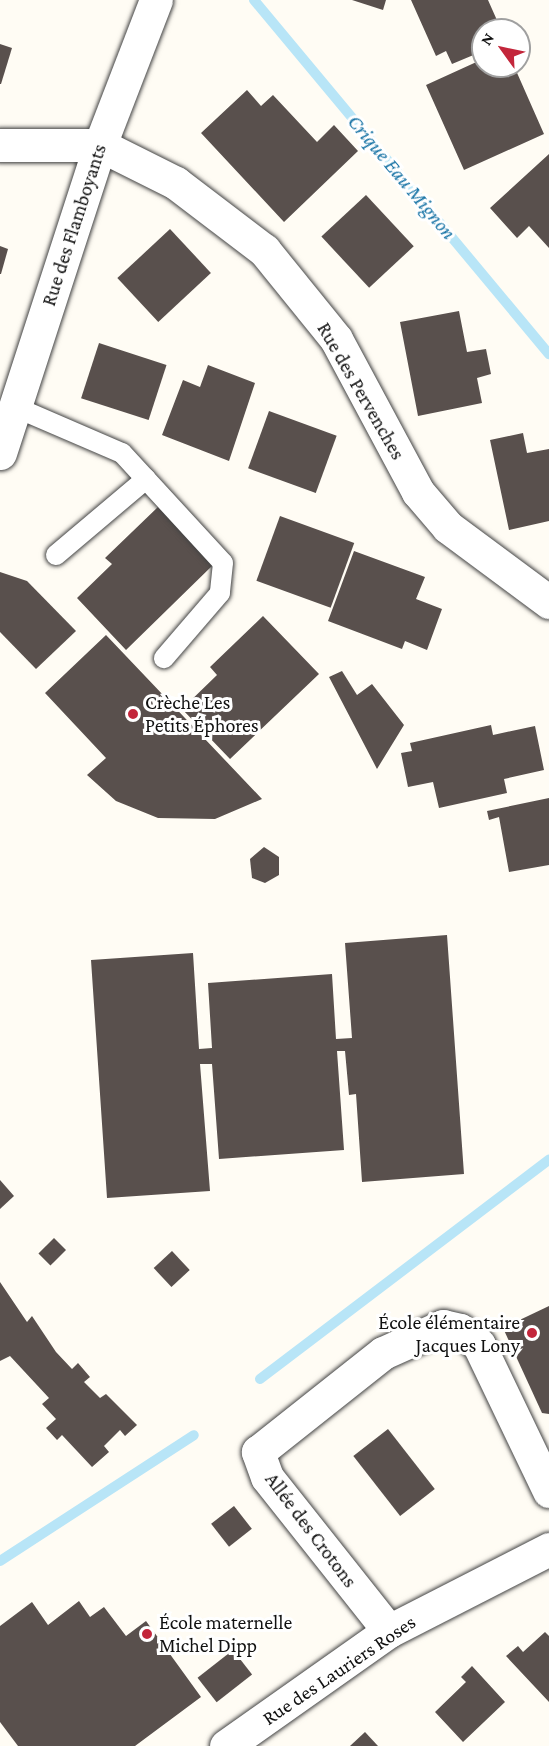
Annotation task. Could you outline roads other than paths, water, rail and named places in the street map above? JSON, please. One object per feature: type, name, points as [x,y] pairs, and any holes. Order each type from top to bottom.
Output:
[{"type":"street","name":"Rue des Flamboyants","points":[[0,453],[100,145],[156,0]]},
{"type":"street","name":"Rue des Pervenches","points":[[0,145],[100,145],[176,183],[264,250],[336,339],[418,492],[456,533],[549,602]]},
{"type":"street","name":"Allée des Crotons","points":[[389,1631],[267,1477],[258,1452],[382,1353],[443,1326],[460,1330],[479,1345],[549,1491]]},
{"type":"street","name":"Rue des Lauriers Roses","points":[[226,1746],[389,1631],[549,1549]]},
{"type":"lane","points":[[15,407],[107,443],[146,479],[214,549],[225,578],[220,593],[164,658]]},
{"type":"lane","points":[[56,555],[146,479]]},
{"type":"waterway","name":"Crique Eau Mignon","points":[[254,0],[549,354]]},
{"type":"waterway","points":[[260,1379],[549,1160]]},
{"type":"waterway","points":[[0,1561],[194,1435]]},
{"type":"place","name":"Crèche Les Petits Éphores","points":[[133,714]]},
{"type":"place","name":"École élémentaire Jacques Lony","points":[[532,1333]]},
{"type":"place","name":"École maternelle Michel Dipp","points":[[147,1634]]}]
